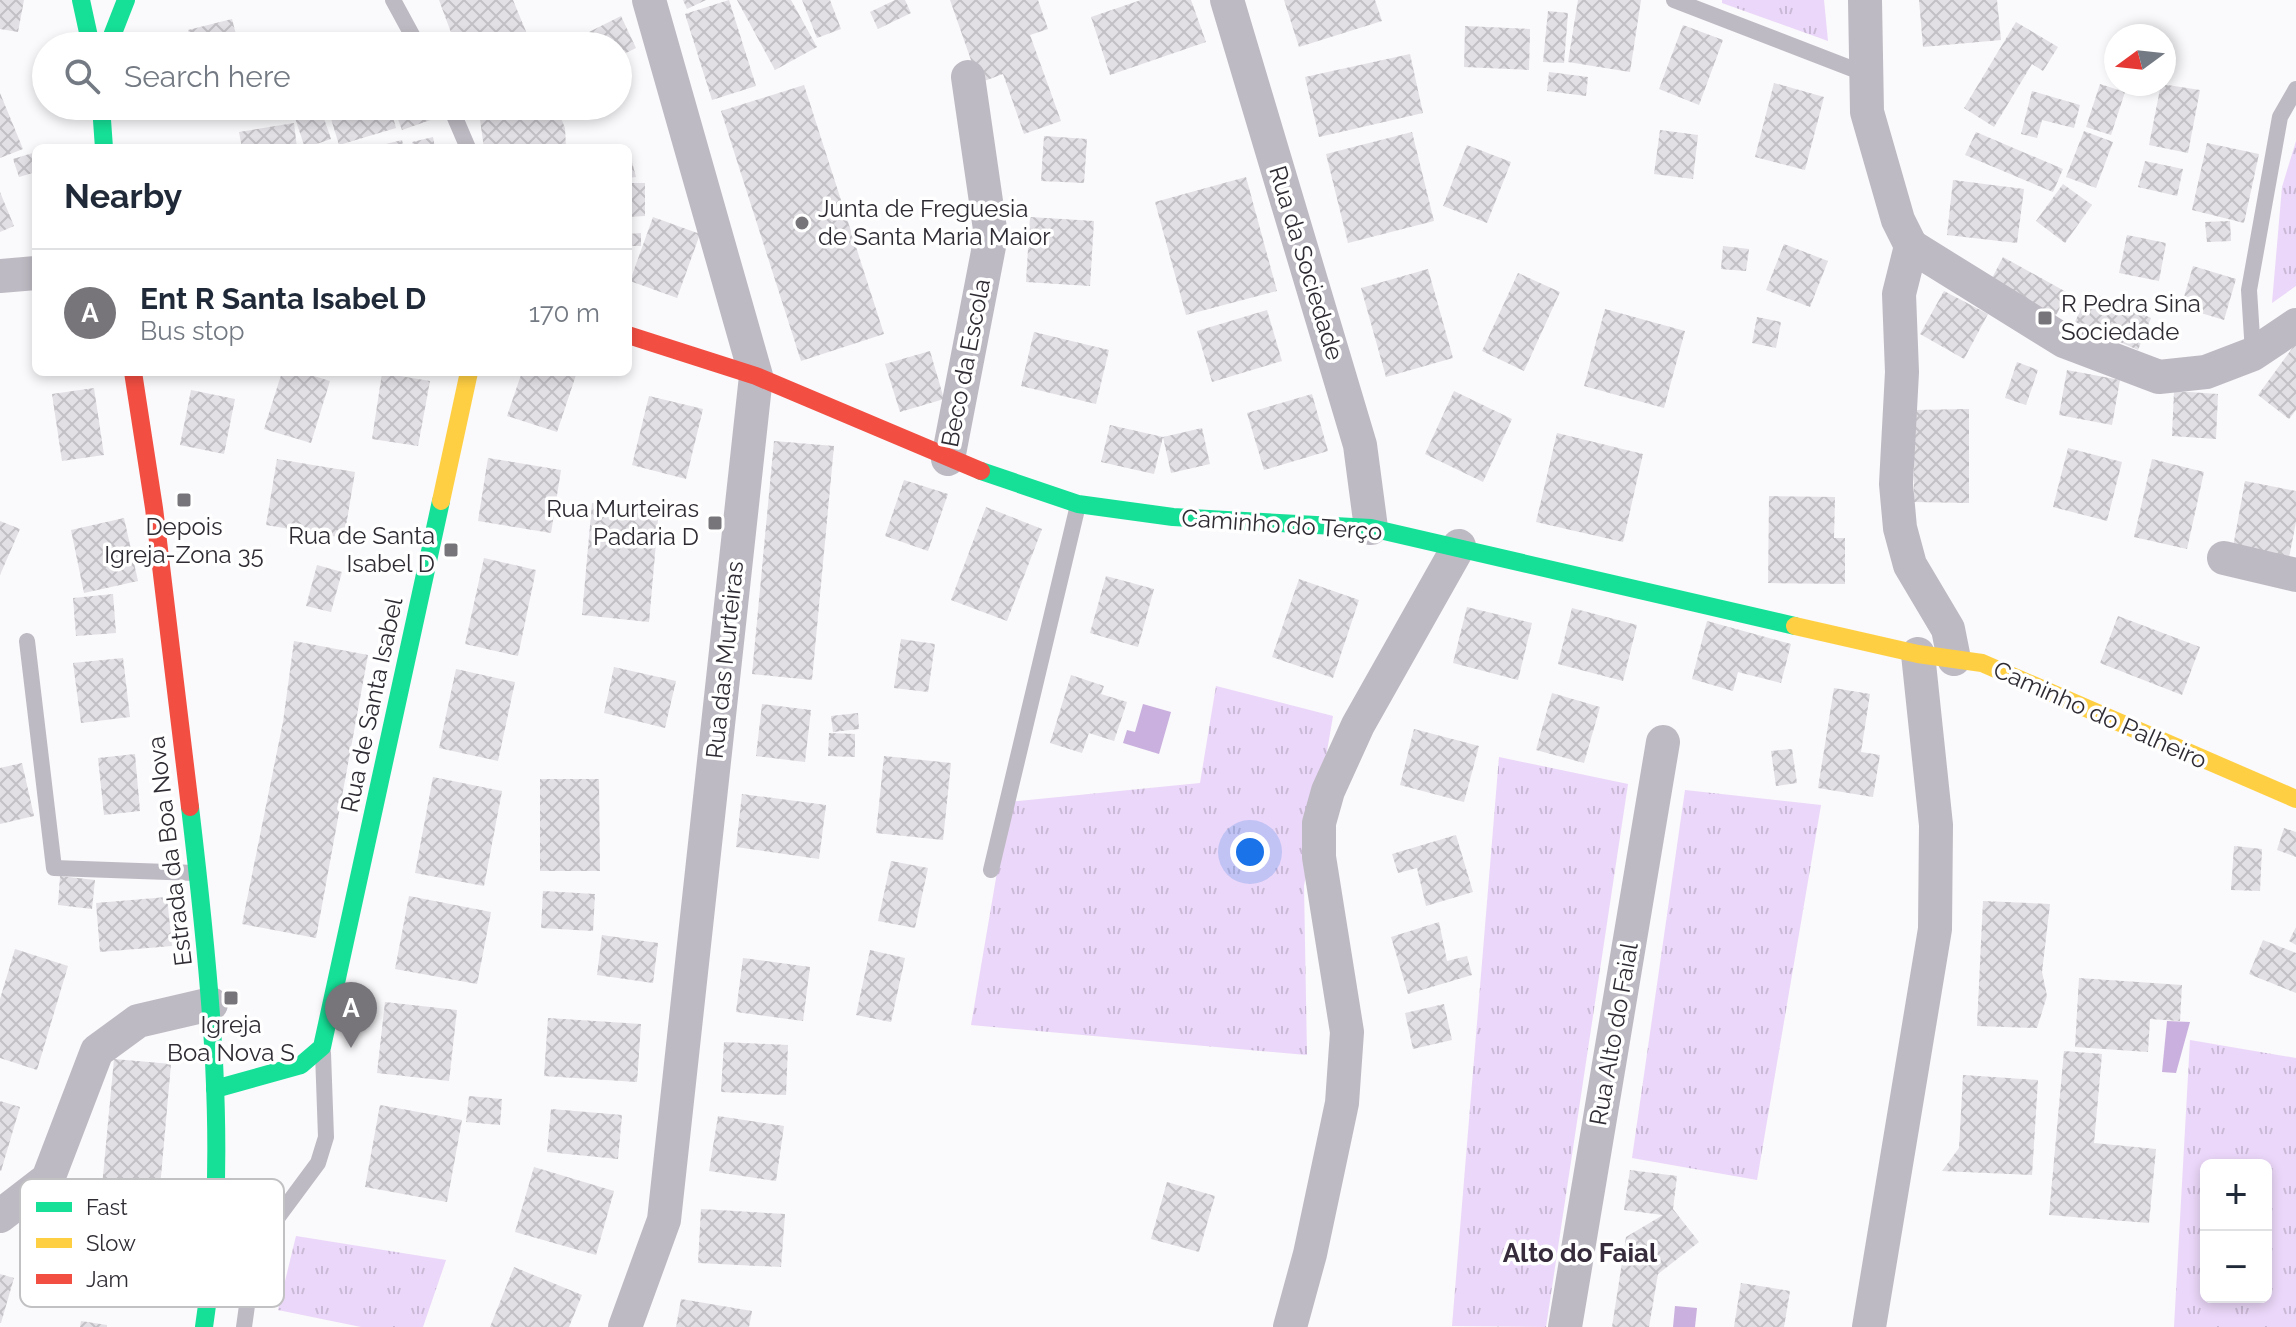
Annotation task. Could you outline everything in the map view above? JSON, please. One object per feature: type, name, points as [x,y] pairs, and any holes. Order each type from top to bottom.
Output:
[{"type":"street","points":[[81,0],[88,32]]},
{"type":"street","points":[[113,32],[126,0]]},
{"type":"street","name":"Rua das Murteiras","points":[[625,1327],[664,1220],[756,376],[649,0]]},
{"type":"street","name":"Rua da Sociedade","points":[[1227,0],[1360,445],[1371,528]]},
{"type":"street","points":[[1865,0],[1863,73],[1867,112],[1898,220],[1911,246],[2064,341],[2159,377],[2206,372],[2253,354],[2296,325]]},
{"type":"street","name":"Beco da Escola","points":[[948,459],[991,236],[968,77]]},
{"type":"street","points":[[102,120],[104,144]]},
{"type":"street","points":[[1911,246],[1899,294],[1902,372],[1896,484],[1900,528],[1910,565],[1948,629],[1954,659]]},
{"type":"street","points":[[0,276],[32,273]]},
{"type":"street","name":"Caminho do Terço","points":[[632,336],[756,376],[870,421],[948,459],[1078,504],[1173,517],[1371,528],[1918,654],[1954,659]]},
{"type":"street","name":"Estrada da Boa Nova","points":[[134,376],[154,508],[198,873],[211,1004],[215,1089],[214,1179]]},
{"type":"street","name":"Rua de Santa Isabel","points":[[322,1047],[468,376]]},
{"type":"street","points":[[1290,1327],[1310,1254],[1342,1103],[1347,1032],[1319,857],[1319,823],[1328,791],[1358,725],[1459,546]]},
{"type":"street","points":[[2224,558],[2296,575]]},
{"type":"street","points":[[1869,1327],[1935,929],[1936,825],[1918,654]]},
{"type":"street","name":"Caminho do Palheiro","points":[[1954,659],[1982,663],[2010,673],[2296,799]]},
{"type":"street","name":"Rua Alto do Faial","points":[[1565,1327],[1663,742]]},
{"type":"street","points":[[48,1179],[97,1051],[138,1021],[211,1004]]},
{"type":"street","points":[[215,1089],[301,1065],[322,1047]]},
{"type":"street","points":[[0,1216],[20,1201]]},
{"type":"street","name":"Estrada da Boa Nova","points":[[204,1327],[207,1307]]},
{"type":"lane","points":[[393,0],[410,32]]},
{"type":"lane","points":[[1674,0],[1863,73]]},
{"type":"lane","points":[[2253,354],[2249,290],[2280,117],[2296,89]]},
{"type":"lane","points":[[456,120],[466,144]]},
{"type":"lane","points":[[991,870],[1078,504]]},
{"type":"lane","points":[[27,641],[54,868],[198,873]]},
{"type":"lane","name":"Rua de Santa Isabel","points":[[284,1209],[318,1163],[326,1137],[322,1047]]},
{"type":"lane","name":"Rua de Santa Isabel","points":[[244,1327],[247,1307]]},
{"type":"green space","points":[[1722,0],[1824,0],[1828,41],[1722,3]]},
{"type":"green space","points":[[2296,141],[2296,286],[2272,303],[2282,187]]},
{"type":"green space","points":[[1216,686],[1333,716],[1304,886],[1307,1055],[971,1025],[1009,802],[1200,783]]},
{"type":"green space","points":[[1499,757],[1628,784],[1546,1327],[1452,1326]]},
{"type":"green space","points":[[1685,790],[1821,805],[1757,1180],[1632,1158]]},
{"type":"green space","points":[[2190,1040],[2296,1058],[2296,1327],[2174,1327]]},
{"type":"green space","points":[[296,1236],[446,1260],[423,1327],[361,1327],[278,1310],[284,1307],[284,1285]]},
{"type":"shaded area","points":[[1143,704],[1171,712],[1159,754],[1123,743],[1127,730],[1135,732]]},
{"type":"shaded area","points":[[2167,1021],[2190,1022],[2176,1073],[2162,1072]]},
{"type":"shaded area","points":[[1675,1306],[1697,1308],[1695,1327],[1673,1327]]},
{"type":"building","points":[[0,0],[24,0],[18,32],[0,29]]},
{"type":"building","points":[[439,0],[513,0],[526,32],[451,32]]},
{"type":"building","points":[[683,0],[706,0],[687,9]]},
{"type":"building","points":[[729,0],[756,86],[712,100],[685,14]]},
{"type":"building","points":[[737,0],[791,0],[817,47],[775,70]]},
{"type":"building","points":[[802,0],[830,0],[841,29],[817,38]]},
{"type":"building","points":[[895,0],[905,0],[911,13],[878,29],[870,12]]},
{"type":"building","points":[[950,0],[1038,0],[1048,29],[1030,35],[1061,121],[1024,134],[1003,74],[979,83]]},
{"type":"building","points":[[1141,0],[1191,0],[1206,42],[1110,75],[1091,17]]},
{"type":"building","points":[[1284,0],[1375,0],[1382,21],[1299,47]]},
{"type":"building","points":[[1578,0],[1641,0],[1630,72],[1568,62]]},
{"type":"building","points":[[1919,0],[1997,0],[2001,40],[1923,47]]},
{"type":"building","points":[[1548,11],[1568,13],[1564,63],[1543,62]]},
{"type":"building","points":[[621,16],[628,32],[589,32]]},
{"type":"building","points":[[232,19],[235,32],[188,32]]},
{"type":"building","points":[[2016,22],[2058,47],[2043,71],[2032,64],[1994,127],[1964,108]]},
{"type":"building","points":[[1683,25],[1723,40],[1699,105],[1659,89]]},
{"type":"building","points":[[1465,26],[1530,29],[1529,70],[1464,67]]},
{"type":"building","points":[[1410,54],[1423,113],[1319,137],[1305,77]]},
{"type":"building","points":[[1549,72],[1588,77],[1586,96],[1547,91]]},
{"type":"building","points":[[1774,83],[1824,97],[1805,170],[1755,157]]},
{"type":"building","points":[[2100,84],[2104,85],[2104,96],[2124,96],[2111,135],[2086,127]]},
{"type":"building","name":"Junta de Freguesia de Santa Maria Maior","points":[[804,85],[884,334],[801,361],[721,111]]},
{"type":"building","points":[[2176,86],[2200,90],[2188,153],[2149,145],[2159,96],[2176,96]]},
{"type":"building","points":[[2032,91],[2080,105],[2074,128],[2042,120],[2037,138],[2021,134]]},
{"type":"building","points":[[0,93],[23,149],[0,158]]},
{"type":"building","points":[[296,120],[324,120],[331,139],[304,144]]},
{"type":"building","points":[[331,120],[394,120],[396,128],[339,144]]},
{"type":"building","points":[[398,120],[430,120],[402,130]]},
{"type":"building","points":[[480,120],[562,120],[565,128],[566,144],[483,144]]},
{"type":"building","points":[[294,123],[297,144],[241,144],[239,132]]},
{"type":"building","points":[[1660,130],[1698,135],[1693,179],[1654,174]]},
{"type":"building","points":[[2084,131],[2113,142],[2096,188],[2066,177]]},
{"type":"building","points":[[1412,132],[1434,221],[1348,243],[1326,154]]},
{"type":"building","points":[[1976,132],[2063,169],[2053,192],[1965,155]]},
{"type":"building","points":[[1044,136],[1087,139],[1084,183],[1041,181]]},
{"type":"building","points":[[433,137],[434,144],[413,144]]},
{"type":"building","points":[[2207,143],[2259,154],[2244,223],[2192,210]]},
{"type":"building","points":[[1467,145],[1511,162],[1487,223],[1443,206]]},
{"type":"building","points":[[32,153],[32,173],[19,177],[13,159]]},
{"type":"building","points":[[2145,161],[2183,169],[2177,196],[2138,187]]},
{"type":"building","points":[[1246,177],[1277,291],[1186,315],[1155,202]]},
{"type":"building","points":[[1953,180],[2024,189],[2017,243],[1947,235]]},
{"type":"building","points":[[632,183],[645,183],[645,216],[632,217]]},
{"type":"building","points":[[2063,184],[2092,205],[2065,243],[2036,221]]},
{"type":"building","points":[[0,192],[14,226],[0,232]]},
{"type":"building","points":[[653,217],[700,234],[677,298],[632,282]]},
{"type":"building","points":[[1030,217],[1094,221],[1090,286],[1026,282]]},
{"type":"building","points":[[2230,221],[2231,241],[2207,242],[2205,222]]},
{"type":"building","points":[[641,233],[641,246],[632,246],[632,234]]},
{"type":"building","points":[[2127,235],[2166,243],[2159,281],[2119,273]]},
{"type":"building","points":[[1784,244],[1828,261],[1810,307],[1766,290]]},
{"type":"building","points":[[1723,246],[1749,249],[1746,271],[1721,269]]},
{"type":"building","points":[[2003,257],[2068,293],[2054,319],[1989,284]]},
{"type":"building","points":[[2193,266],[2236,279],[2224,320],[2181,307]]},
{"type":"building","points":[[1428,269],[1453,358],[1386,377],[1361,288]]},
{"type":"building","points":[[1518,273],[1560,292],[1524,371],[1482,351]]},
{"type":"building","points":[[1944,291],[1988,314],[1964,359],[1920,334]]},
{"type":"building","points":[[2089,291],[2151,318],[2138,350],[2075,322]]},
{"type":"building","points":[[1605,309],[1685,331],[1664,408],[1584,386]]},
{"type":"building","points":[[1267,310],[1282,361],[1212,382],[1197,331]]},
{"type":"building","points":[[1757,317],[1781,322],[1776,348],[1752,343]]},
{"type":"building","points":[[1034,332],[1109,350],[1096,404],[1021,386]]},
{"type":"building","points":[[2296,343],[2296,410],[2289,419],[2258,395]]},
{"type":"building","points":[[930,351],[944,399],[900,412],[885,364]]},
{"type":"building","points":[[2017,362],[2038,370],[2026,405],[2005,398]]},
{"type":"building","points":[[2067,370],[2120,380],[2112,425],[2059,415]]},
{"type":"building","points":[[281,376],[314,376],[330,381],[311,443],[264,429]]},
{"type":"building","points":[[382,376],[430,381],[418,446],[372,439]]},
{"type":"building","points":[[521,376],[576,376],[557,432],[507,416]]},
{"type":"building","points":[[94,388],[104,455],[62,461],[52,394]]},
{"type":"building","points":[[191,390],[235,399],[224,454],[180,445]]},
{"type":"building","points":[[1454,391],[1512,419],[1483,482],[1425,454]]},
{"type":"building","points":[[2174,391],[2218,394],[2216,439],[2172,436]]},
{"type":"building","points":[[1312,394],[1328,451],[1264,470],[1247,413]]},
{"type":"building","points":[[649,396],[703,409],[686,479],[632,465]]},
{"type":"building","points":[[1969,409],[1969,503],[1914,502],[1914,410]]},
{"type":"building","points":[[1110,425],[1163,437],[1154,474],[1101,462]]},
{"type":"building","points":[[1202,428],[1210,464],[1171,473],[1163,437]]},
{"type":"building","points":[[1557,433],[1643,454],[1623,542],[1536,522]]},
{"type":"building","points":[[774,441],[834,446],[812,680],[752,674]]},
{"type":"building","points":[[2068,448],[2122,462],[2107,521],[2053,507]]},
{"type":"building","points":[[488,458],[561,470],[551,533],[478,521]]},
{"type":"building","points":[[277,459],[355,472],[344,538],[266,525]]},
{"type":"building","points":[[2152,459],[2204,472],[2187,549],[2134,537]]},
{"type":"building","points":[[904,480],[948,494],[928,551],[885,536]]},
{"type":"building","points":[[2245,481],[2296,491],[2296,522],[2289,558],[2233,547]]},
{"type":"building","points":[[1769,496],[1835,497],[1834,538],[1845,538],[1845,584],[1768,583]]},
{"type":"building","points":[[592,503],[659,509],[649,622],[582,615]]},
{"type":"building","points":[[986,507],[1042,529],[1007,621],[951,600]]},
{"type":"building","points":[[124,518],[138,581],[84,593],[71,530]]},
{"type":"building","points":[[0,521],[20,529],[0,575]]},
{"type":"building","points":[[484,558],[536,570],[518,656],[465,644]]},
{"type":"building","points":[[317,565],[342,572],[331,612],[306,606]]},
{"type":"building","points":[[1106,576],[1154,589],[1138,647],[1090,633]]},
{"type":"building","points":[[1299,579],[1359,600],[1333,678],[1272,657]]},
{"type":"building","points":[[113,594],[116,633],[76,636],[73,598]]},
{"type":"building","points":[[1467,607],[1532,623],[1518,680],[1453,663]]},
{"type":"building","points":[[1572,608],[1637,625],[1623,681],[1558,664]]},
{"type":"building","points":[[2118,616],[2200,647],[2182,695],[2100,663]]},
{"type":"building","points":[[1707,621],[1791,644],[1781,683],[1738,672],[1733,691],[1692,679]]},
{"type":"building","points":[[901,639],[935,644],[928,692],[894,688]]},
{"type":"building","points":[[294,641],[368,655],[316,938],[242,924],[283,722]]},
{"type":"building","points":[[123,658],[130,717],[81,723],[73,663]]},
{"type":"building","points":[[614,667],[676,681],[665,728],[604,713]]},
{"type":"building","points":[[456,669],[515,682],[498,761],[439,748]]},
{"type":"building","points":[[1071,675],[1104,686],[1101,694],[1127,702],[1114,741],[1089,733],[1082,753],[1050,743]]},
{"type":"building","points":[[1834,688],[1870,694],[1861,752],[1880,755],[1873,797],[1818,788]]},
{"type":"building","points":[[1552,693],[1600,707],[1584,763],[1536,750]]},
{"type":"building","points":[[762,704],[811,710],[805,762],[756,756]]},
{"type":"building","points":[[858,713],[859,729],[833,732],[831,716]]},
{"type":"building","points":[[1414,729],[1479,746],[1464,802],[1400,785]]},
{"type":"building","points":[[829,733],[855,734],[855,757],[828,756]]},
{"type":"building","points":[[1792,749],[1797,783],[1776,786],[1771,751]]},
{"type":"building","points":[[135,754],[140,811],[104,815],[98,758]]},
{"type":"building","points":[[884,756],[951,763],[943,840],[876,833]]},
{"type":"building","points":[[22,763],[34,816],[0,824],[0,768]]},
{"type":"building","points":[[433,777],[502,791],[484,886],[415,873]]},
{"type":"building","points":[[540,779],[599,779],[600,871],[540,871]]},
{"type":"building","points":[[742,794],[826,805],[819,859],[736,847]]},
{"type":"building","points":[[2284,828],[2296,832],[2296,857],[2277,850]]},
{"type":"building","points":[[1456,835],[1473,892],[1426,906],[1417,868],[1398,873],[1392,854]]},
{"type":"building","points":[[2234,846],[2262,849],[2260,891],[2231,890]]},
{"type":"building","points":[[891,861],[928,868],[915,928],[878,921]]},
{"type":"building","points":[[60,876],[95,880],[92,909],[58,905]]},
{"type":"building","points":[[543,891],[595,894],[593,931],[541,928]]},
{"type":"building","points":[[409,896],[491,912],[477,984],[395,969]]},
{"type":"building","points":[[167,897],[172,946],[100,952],[96,903]]},
{"type":"building","points":[[1983,901],[2050,904],[2042,972],[2047,996],[2037,1028],[1977,1026]]},
{"type":"building","points":[[1439,922],[1447,961],[1467,956],[1472,975],[1408,994],[1391,937]]},
{"type":"building","points":[[2296,927],[2296,945],[2289,941]]},
{"type":"building","points":[[602,935],[658,943],[653,983],[597,975]]},
{"type":"building","points":[[2263,940],[2296,953],[2296,993],[2249,974]]},
{"type":"building","points":[[15,949],[68,966],[37,1070],[0,1058],[0,999]]},
{"type":"building","points":[[870,950],[905,958],[891,1022],[856,1015]]},
{"type":"building","points":[[743,958],[810,967],[803,1021],[736,1012]]},
{"type":"building","points":[[2079,978],[2182,985],[2180,1021],[2150,1019],[2148,1052],[2075,1047]]},
{"type":"building","points":[[385,1002],[457,1010],[449,1081],[377,1073]]},
{"type":"building","points":[[1444,1004],[1452,1040],[1413,1049],[1405,1013]]},
{"type":"building","points":[[548,1018],[641,1024],[637,1082],[544,1076]]},
{"type":"building","points":[[724,1042],[788,1045],[786,1095],[721,1092]]},
{"type":"building","points":[[2064,1051],[2102,1054],[2094,1143],[2156,1149],[2149,1223],[2049,1215]]},
{"type":"building","points":[[114,1059],[171,1064],[161,1179],[103,1179]]},
{"type":"building","points":[[1963,1075],[2038,1080],[2032,1175],[1942,1171],[1959,1148]]},
{"type":"building","points":[[469,1096],[502,1099],[500,1125],[466,1122]]},
{"type":"building","points":[[0,1101],[20,1107],[1,1171],[0,1171]]},
{"type":"building","points":[[380,1105],[462,1120],[447,1202],[365,1187]]},
{"type":"building","points":[[551,1109],[622,1115],[618,1159],[547,1152]]},
{"type":"building","points":[[718,1116],[784,1126],[776,1181],[709,1171]]},
{"type":"building","points":[[534,1167],[614,1191],[596,1255],[515,1232]]},
{"type":"building","points":[[1630,1170],[1677,1176],[1673,1209],[1699,1242],[1658,1274],[1649,1327],[1612,1327],[1626,1237],[1663,1215],[1624,1210]]},
{"type":"building","points":[[1167,1182],[1215,1196],[1199,1252],[1151,1239]]},
{"type":"building","points":[[701,1209],[785,1214],[781,1267],[698,1263]]},
{"type":"building","points":[[514,1267],[582,1295],[569,1327],[490,1327]]},
{"type":"building","points":[[0,1274],[14,1278],[1,1323],[0,1323]]},
{"type":"building","points":[[1741,1283],[1790,1291],[1784,1327],[1734,1327]]},
{"type":"building","points":[[681,1299],[752,1311],[749,1327],[676,1327]]},
{"type":"building","points":[[81,1321],[107,1325],[107,1327],[80,1327]]},
{"type":"traffic: fast","points":[[81,0],[88,32]]},
{"type":"traffic: fast","points":[[113,32],[126,0]]},
{"type":"traffic: fast","points":[[102,120],[104,144]]},
{"type":"traffic: fast","points":[[981,471],[1078,504],[1173,517],[1371,528],[1795,626]]},
{"type":"traffic: fast","points":[[215,1089],[301,1065],[322,1047],[441,501]]},
{"type":"traffic: fast","points":[[190,807],[210,1001],[216,1179]]},
{"type":"traffic: fast","points":[[204,1327],[206,1307]]},
{"type":"traffic: slow","points":[[441,501],[468,376]]},
{"type":"traffic: slow","points":[[1795,626],[1918,654],[1982,663],[2296,799]]},
{"type":"traffic: jam","points":[[632,336],[756,376],[981,471]]},
{"type":"traffic: jam","points":[[134,376],[154,508],[190,807]]},
{"type":"place","name":"Junta de Freguesia de Santa Maria Maior","points":[[802,223]]},
{"type":"place","name":"R Pedra Sina Sociedade","points":[[2045,318]]},
{"type":"place","name":"Depois Igreja-Zona 35","points":[[184,500]]},
{"type":"place","name":"Rua Murteiras Padaria D","points":[[715,523]]},
{"type":"place","name":"Rua de Santa Isabel D","points":[[451,550]]},
{"type":"place","name":"Igreja Boa Nova S","points":[[231,998]]},
{"type":"place","name":"Ent R Santa Isabel D","points":[[351,1048]]},
{"type":"district","name":"Alto do Faial","points":[[1580,1253]]}]
